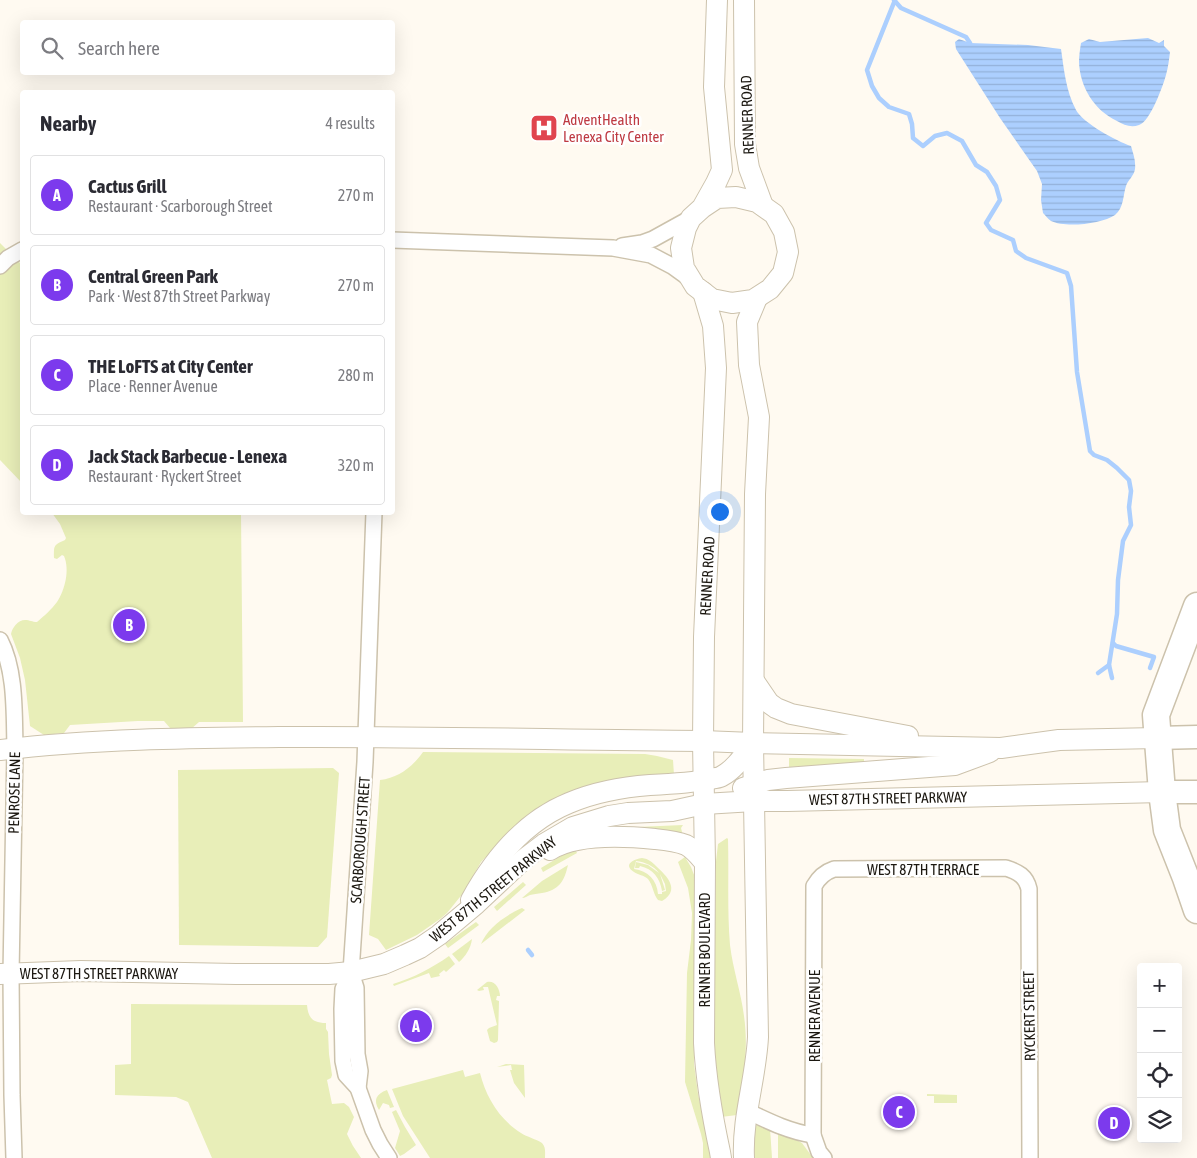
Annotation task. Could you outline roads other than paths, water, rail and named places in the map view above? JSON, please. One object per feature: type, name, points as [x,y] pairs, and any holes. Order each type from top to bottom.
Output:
[{"type":"highway","points":[[1197,606],[1156,715],[1167,830],[1197,910]]},
{"type":"main road","name":"RENNER ROAD","points":[[703,741],[704,637],[716,368],[713,326],[696,285],[684,268],[681,248],[686,228],[716,184],[722,170],[714,86],[717,0]]},
{"type":"main road","name":"RENNER ROAD","points":[[696,285],[712,298],[732,303],[752,300],[770,289],[783,273],[788,252],[784,232],[774,214],[763,206],[749,168],[746,150],[744,0]]},
{"type":"main road","points":[[697,213],[717,198],[736,197],[757,202],[763,206]]},
{"type":"main road","name":"RENNER ROAD","points":[[753,743],[755,494],[759,417],[749,365],[747,322],[757,298]]},
{"type":"main road","points":[[754,680],[769,703],[791,714],[967,747]]},
{"type":"main road","points":[[7,749],[80,742],[168,738],[366,737],[703,741],[1001,748],[1059,740],[1197,737]]},
{"type":"main road","name":"RENNER BOULEVARD","points":[[703,741],[705,863],[704,1043],[709,1100],[721,1158]]},
{"type":"main road","points":[[460,918],[478,886],[495,862],[511,844],[548,814],[568,803],[589,795],[614,789],[722,777],[736,765],[753,743]]},
{"type":"main road","points":[[744,1158],[744,1138],[757,1058],[758,1037],[753,743]]},
{"type":"main road","points":[[754,793],[768,780],[955,765],[1001,748]]},
{"type":"main road","name":"WEST 87TH STREET PARKWAY","points":[[5,974],[80,970],[256,974],[329,974],[352,972],[384,964],[420,948],[460,918],[523,860],[544,844],[573,827],[609,816],[672,811],[754,793],[787,801],[1197,792]]},
{"type":"main road","points":[[476,904],[499,892],[552,849],[563,844],[593,838],[635,837],[684,844],[693,849],[705,863]]},
{"type":"street","points":[[613,248],[653,239],[697,213]]},
{"type":"street","points":[[395,240],[613,248],[651,256],[672,266],[696,285]]},
{"type":"street","points":[[4,262],[20,251]]},
{"type":"street","name":"SCARBOROUGH STREET","points":[[374,515],[366,737],[352,972],[356,988],[356,1054],[360,1071],[358,1088],[380,1144],[390,1158]]},
{"type":"street","name":"PENROSE LANE","points":[[0,640],[8,659],[11,674],[7,749],[5,974],[14,1158]]},
{"type":"street","name":"WEST 87TH TERRACE","points":[[822,875],[834,869],[1006,868],[1016,871],[1023,876]]},
{"type":"street","name":"RENNER AVENUE","points":[[822,875],[814,886],[813,1135],[819,1152],[824,1158]]},
{"type":"street","name":"RYCKERT STREET","points":[[1023,876],[1027,881],[1029,889],[1030,1158]]},
{"type":"street","points":[[748,1111],[802,1134],[813,1135]]},
{"type":"water","points":[[1148,38],[1159,43],[1164,40],[1164,46],[1170,52],[1167,72],[1152,111],[1139,125],[1128,126],[1102,111],[1085,89],[1079,60],[1081,43],[1089,39],[1100,42]]},
{"type":"water","points":[[959,39],[970,43],[1028,45],[1061,49],[1064,73],[1076,110],[1093,126],[1131,146],[1135,160],[1135,169],[1126,186],[1120,209],[1115,215],[1093,223],[1074,225],[1051,221],[1043,213],[1041,200],[1042,184],[1037,171],[1000,118],[956,49],[955,42]]},
{"type":"waterway","points":[[894,0],[901,8],[966,37],[970,43]]},
{"type":"waterway","points":[[895,0],[867,70],[872,86],[879,98],[889,107],[909,114],[913,138],[923,146],[935,136],[947,133],[962,141],[976,165],[987,172],[996,186],[1000,200],[986,223],[991,230],[1013,240],[1016,251],[1026,258],[1067,273],[1071,286],[1077,372],[1090,451],[1117,468],[1129,480],[1131,491],[1129,507],[1131,525],[1123,541],[1118,580],[1117,614],[1109,665],[1112,678]]},
{"type":"waterway","points":[[1113,643],[1116,646],[1154,657],[1150,668]]},
{"type":"waterway","points":[[1098,673],[1109,665]]},
{"type":"waterway","points":[[528,950],[532,955]]},
{"type":"place","name":"AdventHealth Lenexa City Center","points":[[544,128]]},
{"type":"place","name":"Central Green Park","points":[[129,625]]},
{"type":"place","name":"Cactus Grill","points":[[416,1026]]},
{"type":"place","name":"THE LoFTS at City Center","points":[[899,1112]]},
{"type":"place","name":"Jack Stack Barbecue - Lenexa","points":[[1114,1123]]}]
